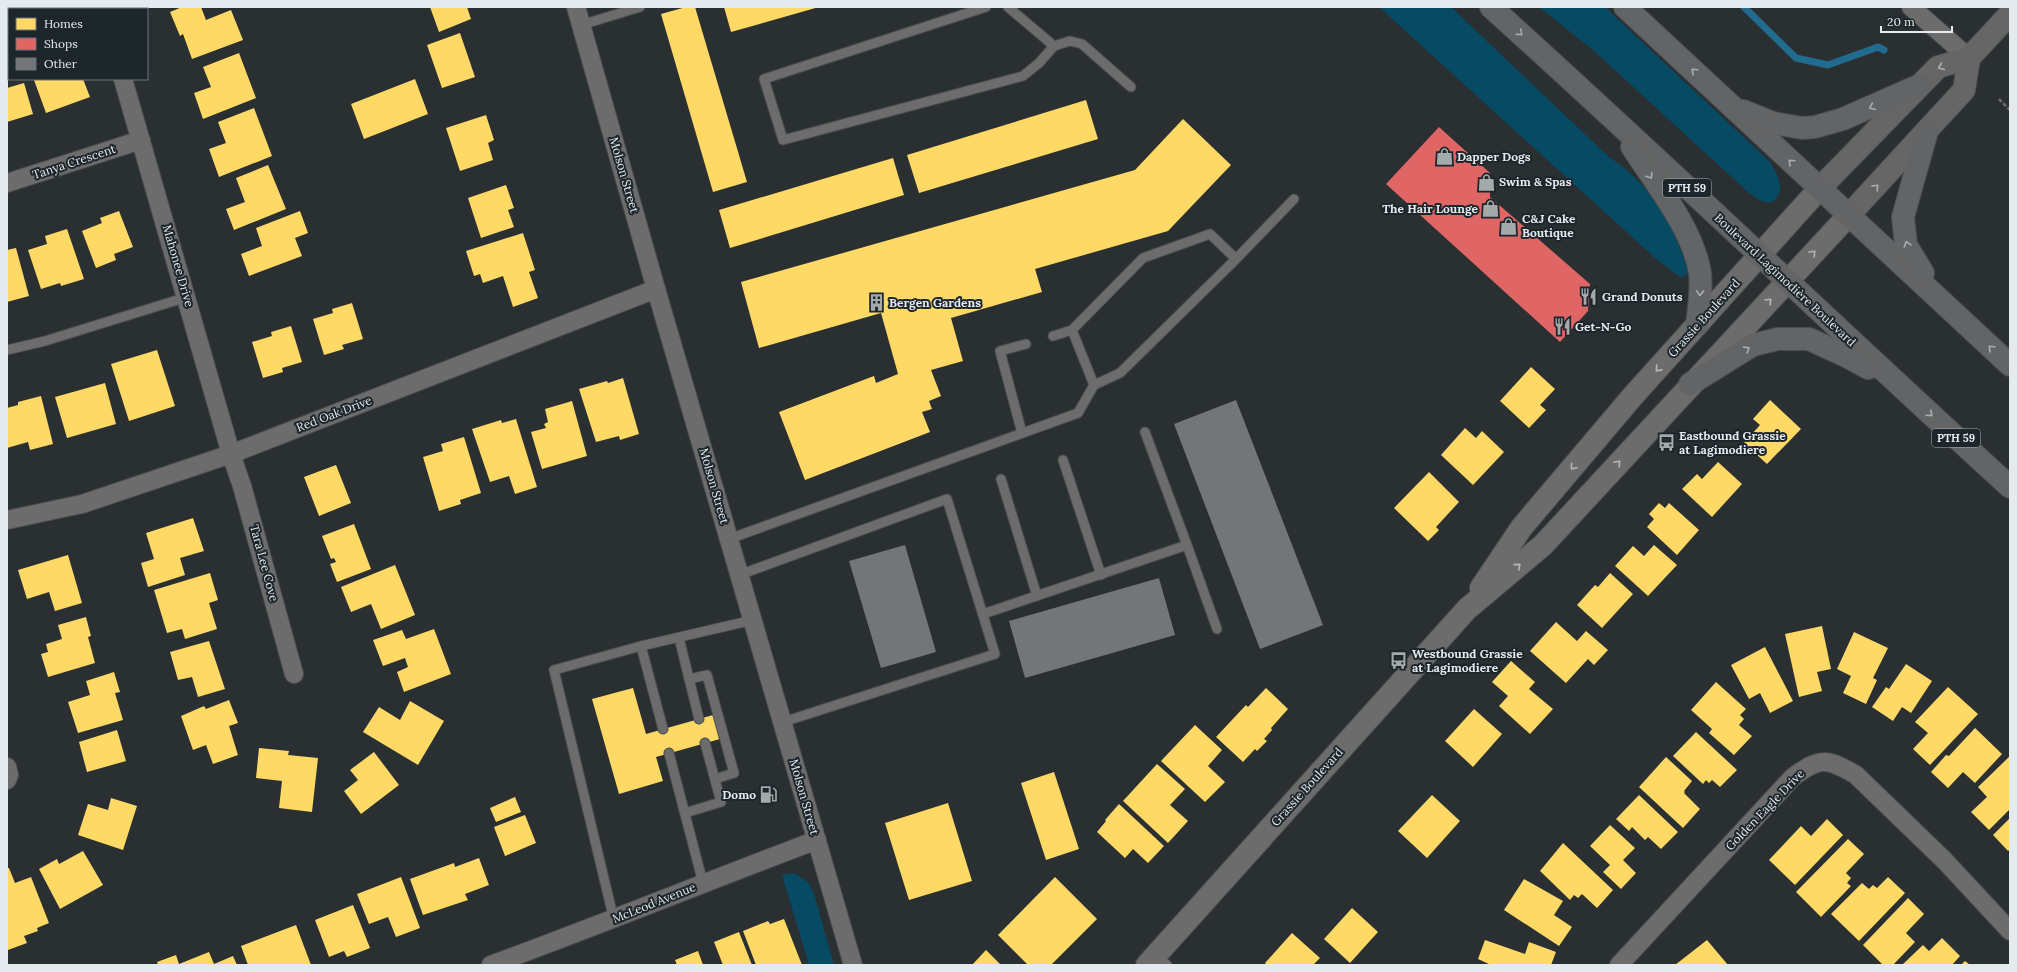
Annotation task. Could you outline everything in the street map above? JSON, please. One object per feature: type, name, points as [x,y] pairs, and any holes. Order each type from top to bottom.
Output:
[{"type":"main road","name":"Boulevard Lagimodière Boulevard","points":[[1491,7],[1614,119],[1901,388],[2010,487]]},
{"type":"main road","points":[[1624,7],[2010,365]]},
{"type":"main road","points":[[1969,58],[2010,14]]},
{"type":"main road","name":"Grassie Boulevard","points":[[1820,188],[1938,67],[1969,58],[1964,90],[1849,215]]},
{"type":"main road","points":[[1722,97],[1741,110],[1773,123],[1802,128],[1830,124],[1843,120],[1920,85]]},
{"type":"main road","points":[[1614,119],[1674,211],[1692,246],[1700,275],[1697,325]]},
{"type":"main road","points":[[1927,131],[1903,217],[1906,245],[1924,276],[1972,330]]},
{"type":"main road","points":[[1690,384],[1753,345],[1778,339],[1809,339],[1846,356],[1901,388]]},
{"type":"street","name":"Molson Street","points":[[576,7],[656,289],[853,965]]},
{"type":"street","points":[[1911,7],[1969,58]]},
{"type":"street","name":"Mahonee Drive","points":[[123,80],[231,454]]},
{"type":"street","name":"Tanya Crescent","points":[[7,183],[141,140]]},
{"type":"street","name":"Grassie Boulevard","points":[[1157,962],[1467,609],[1522,527],[1632,397],[1820,188]]},
{"type":"street","name":"Grassie Boulevard","points":[[1467,609],[1543,545],[1690,384],[1849,215]]},
{"type":"street","name":"Red Oak Drive","points":[[7,520],[82,504],[231,454],[656,289]]},
{"type":"street","name":"Tara Lee Cove","points":[[231,454],[242,486],[294,674]]},
{"type":"street","name":"Golden Eagle Drive","points":[[1619,965],[1794,777],[1810,765],[1826,761],[1840,765],[1856,775],[1945,861],[2010,931]]},
{"type":"street","points":[[7,767],[9,775],[7,780]]},
{"type":"street","name":"McLeod Avenue","points":[[491,965],[614,920],[703,883],[817,840]]},
{"type":"lane","points":[[581,25],[640,7]]},
{"type":"lane","points":[[986,7],[764,78],[783,140],[1023,76],[1039,63],[1054,46],[1070,41],[1082,44],[1130,87]]},
{"type":"lane","points":[[1008,7],[1054,46]]},
{"type":"lane","points":[[729,538],[1078,413],[1094,385],[1120,373],[1236,259],[1294,199]]},
{"type":"lane","points":[[1053,336],[1072,330],[1143,258],[1210,234],[1236,259]]},
{"type":"lane","points":[[7,350],[45,341],[187,297]]},
{"type":"lane","points":[[1072,330],[1094,385]]},
{"type":"lane","points":[[1022,433],[1000,352],[1026,344]]},
{"type":"lane","points":[[1145,432],[1217,630]]},
{"type":"lane","points":[[1063,460],[1101,575]]},
{"type":"lane","points":[[1001,479],[1037,596]]},
{"type":"lane","points":[[740,575],[947,499],[995,654],[783,722]]},
{"type":"lane","points":[[983,614],[1187,545]]},
{"type":"lane","points":[[614,920],[554,670],[641,646],[753,620]]},
{"type":"lane","points":[[679,638],[699,719]]},
{"type":"lane","points":[[641,646],[663,730]]},
{"type":"lane","points":[[689,679],[707,674],[732,765],[734,773],[715,779]]},
{"type":"lane","points":[[685,813],[721,802],[705,743]]},
{"type":"lane","points":[[669,753],[703,883]]},
{"type":"path","points":[[1999,99],[2010,110]]},
{"type":"shaded area","points":[[1379,7],[1451,7],[1609,157],[1638,180],[1660,208],[1676,239],[1689,274],[1680,277],[1654,257]]},
{"type":"shaded area","points":[[1539,7],[1605,7],[1769,161],[1776,172],[1780,183],[1779,193],[1776,198],[1771,203],[1761,201],[1749,193],[1593,50]]},
{"type":"shaded area","points":[[794,873],[808,882],[814,894],[834,965],[809,965],[782,875]]},
{"type":"building: Homes","points":[[7,7],[26,7],[8,8]]},
{"type":"building: Homes","points":[[182,7],[201,7],[206,20],[231,10],[243,40],[192,59],[183,34],[180,36],[170,12]]},
{"type":"building: Homes","points":[[430,7],[467,7],[471,19],[439,32]]},
{"type":"building: Homes","points":[[686,7],[695,7],[747,182],[713,192],[661,14]]},
{"type":"building: Homes","points":[[724,7],[819,7],[731,32]]},
{"type":"building: Homes","points":[[460,33],[475,77],[442,88],[427,45]]},
{"type":"building: Homes","points":[[239,53],[256,98],[203,119],[194,93],[211,87],[203,67]]},
{"type":"building: Homes","points":[[415,79],[428,114],[364,139],[351,104]]},
{"type":"building: Homes","points":[[34,80],[83,80],[90,97],[46,113]]},
{"type":"building: Homes","points":[[24,83],[33,114],[7,122],[7,88]]},
{"type":"building: Homes","points":[[1086,100],[1098,139],[919,193],[907,155]]},
{"type":"building: Homes","points":[[254,108],[272,156],[219,177],[209,149],[226,143],[218,122]]},
{"type":"building: Homes","points":[[486,115],[494,140],[488,143],[493,160],[460,171],[446,128]]},
{"type":"building: Homes","name":"Bergen Gardens","points":[[1183,119],[1231,165],[1168,231],[1035,269],[1042,292],[951,318],[963,361],[931,370],[941,396],[929,401],[932,409],[922,412],[930,432],[805,480],[779,412],[874,376],[876,383],[898,374],[881,313],[759,348],[741,282],[1135,170]]},
{"type":"building: Homes","points":[[893,158],[904,195],[730,248],[719,210]]},
{"type":"building: Homes","points":[[268,165],[286,209],[234,230],[226,209],[245,202],[236,178]]},
{"type":"building: Homes","points":[[506,185],[514,208],[508,210],[514,227],[481,238],[468,198]]},
{"type":"building: Homes","points":[[119,211],[133,247],[114,254],[116,260],[96,268],[82,231],[102,223],[100,218]]},
{"type":"building: Homes","points":[[300,211],[308,233],[295,238],[302,256],[249,276],[241,254],[262,246],[256,228]]},
{"type":"building: Homes","points":[[67,229],[84,279],[61,286],[60,283],[41,289],[28,250],[47,244],[45,236]]},
{"type":"building: Homes","points":[[523,233],[535,270],[529,272],[538,298],[513,307],[503,276],[483,283],[480,274],[474,276],[466,251]]},
{"type":"building: Homes","points":[[16,248],[29,296],[7,302],[7,250]]},
{"type":"building: Homes","points":[[352,303],[363,339],[342,345],[344,349],[324,355],[313,319],[333,313],[332,309]]},
{"type":"building: Homes","points":[[291,326],[302,362],[282,368],[283,372],[263,378],[252,342],[272,336],[271,332]]},
{"type":"building: Homes","points":[[157,350],[175,406],[129,421],[111,364]]},
{"type":"building: Homes","points":[[1531,367],[1555,389],[1540,405],[1546,410],[1529,428],[1500,401]]},
{"type":"building: Homes","points":[[623,378],[639,434],[620,440],[619,436],[596,442],[579,389],[607,381],[608,383]]},
{"type":"building: Homes","points":[[105,383],[116,424],[67,438],[55,397]]},
{"type":"building: Homes","points":[[41,396],[53,444],[30,450],[28,442],[7,448],[7,408],[18,405],[18,402]]},
{"type":"building: Homes","points":[[1770,400],[1801,429],[1767,464],[1744,443],[1760,425],[1753,419]]},
{"type":"building: Homes","points":[[572,401],[587,456],[542,469],[531,432],[546,428],[544,424],[548,422],[545,409]]},
{"type":"building: Homes","points":[[516,419],[537,487],[515,494],[509,476],[490,482],[472,429],[501,420],[502,423]]},
{"type":"building: Homes","points":[[1465,428],[1476,438],[1482,431],[1504,452],[1473,485],[1441,455]]},
{"type":"building: Homes","points":[[464,437],[481,493],[460,500],[461,504],[439,511],[423,457],[443,451],[441,444]]},
{"type":"building: Homes","points":[[1718,462],[1742,484],[1712,517],[1682,489],[1697,474],[1702,479]]},
{"type":"building: Homes","points":[[336,465],[351,503],[319,516],[304,477]]},
{"type":"building: Homes","points":[[1429,472],[1459,502],[1436,527],[1439,530],[1428,541],[1394,508]]},
{"type":"building: Homes","points":[[1659,503],[1665,508],[1669,503],[1699,530],[1677,555],[1647,527],[1654,519],[1649,514]]},
{"type":"building: Homes","points":[[193,518],[204,551],[180,558],[185,575],[148,587],[141,563],[154,559],[146,533]]},
{"type":"building: Homes","points":[[354,524],[371,569],[337,582],[330,564],[336,562],[334,558],[331,559],[322,536]]},
{"type":"building: Homes","points":[[1654,545],[1677,565],[1648,596],[1615,566],[1633,546],[1644,556]]},
{"type":"building: Homes","points":[[68,555],[82,603],[55,611],[49,592],[27,599],[18,570]]},
{"type":"building: Homes","points":[[395,565],[415,615],[381,629],[371,604],[351,612],[341,587]]},
{"type":"building: Homes","points":[[210,573],[218,600],[209,603],[217,629],[185,639],[182,629],[167,633],[154,590]]},
{"type":"building: Homes","points":[[1610,573],[1633,594],[1602,628],[1577,605],[1595,585],[1598,587]]},
{"type":"building: Homes","points":[[86,617],[91,636],[88,637],[95,663],[48,677],[41,654],[48,652],[46,644],[62,639],[58,625]]},
{"type":"building: Homes","points":[[1556,622],[1577,641],[1586,631],[1608,650],[1594,665],[1588,659],[1566,683],[1530,651]]},
{"type":"building: Homes","points":[[1822,626],[1831,669],[1817,672],[1822,691],[1799,697],[1785,634]]},
{"type":"building: Homes","points":[[434,629],[451,674],[404,692],[397,672],[408,667],[405,658],[383,666],[373,640],[402,630],[406,639]]},
{"type":"building: Homes","points":[[1854,632],[1888,648],[1873,678],[1877,680],[1866,704],[1843,693],[1851,676],[1837,669]]},
{"type":"building: Homes","points":[[209,641],[225,689],[198,697],[192,677],[178,680],[170,652]]},
{"type":"building: Homes","points":[[1765,647],[1793,701],[1770,713],[1760,693],[1749,699],[1731,665]]},
{"type":"building: Homes","points":[[1511,661],[1535,682],[1529,689],[1553,709],[1530,734],[1499,706],[1508,696],[1492,682]]},
{"type":"building: Homes","points":[[1906,664],[1932,681],[1911,713],[1902,707],[1893,721],[1872,707],[1886,687],[1889,689]]},
{"type":"building: Homes","points":[[114,672],[120,692],[115,693],[123,720],[78,733],[68,702],[90,695],[86,681]]},
{"type":"building: Homes","points":[[1716,682],[1746,709],[1740,715],[1744,719],[1739,725],[1752,736],[1734,755],[1709,733],[1712,729],[1691,710]]},
{"type":"building: Homes","points":[[1948,687],[1978,714],[1930,765],[1913,749],[1928,733],[1915,722]]},
{"type":"building: Homes","points":[[633,688],[646,734],[713,715],[720,739],[656,757],[663,781],[619,794],[592,699]]},
{"type":"building: Homes","points":[[1266,688],[1288,709],[1271,728],[1272,730],[1264,739],[1267,741],[1257,751],[1255,749],[1243,762],[1216,737],[1246,705],[1248,707]]},
{"type":"building: Homes","points":[[229,700],[238,723],[229,726],[238,755],[213,764],[206,745],[193,750],[181,716],[204,706],[206,709]]},
{"type":"building: Homes","points":[[410,701],[444,721],[418,765],[363,732],[379,707],[400,720]]},
{"type":"building: Homes","points":[[1474,709],[1502,734],[1473,767],[1445,741]]},
{"type":"building: Homes","points":[[1195,725],[1222,750],[1208,766],[1225,782],[1205,802],[1161,761]]},
{"type":"building: Homes","points":[[1975,728],[2002,754],[1975,783],[1963,772],[1948,788],[1931,772],[1946,755],[1949,756]]},
{"type":"building: Homes","points":[[117,730],[126,761],[87,772],[79,742]]},
{"type":"building: Homes","points":[[1696,732],[1737,770],[1720,787],[1712,780],[1709,783],[1706,780],[1703,784],[1673,756]]},
{"type":"building: Homes","points":[[259,748],[289,751],[288,755],[318,758],[312,812],[279,808],[282,781],[256,778]]},
{"type":"building: Homes","points":[[374,752],[399,785],[361,814],[344,791],[358,780],[350,770]]},
{"type":"building: Homes","points":[[2010,756],[2010,809],[1989,830],[1971,812],[1987,797],[1978,787]]},
{"type":"building: Homes","points":[[1666,757],[1692,781],[1684,793],[1700,809],[1683,828],[1639,787]]},
{"type":"building: Homes","points":[[1157,764],[1185,789],[1170,805],[1188,821],[1168,843],[1123,801]]},
{"type":"building: Homes","points":[[1054,772],[1079,849],[1046,860],[1021,783]]},
{"type":"building: Homes","points":[[1432,795],[1460,821],[1427,858],[1398,831]]},
{"type":"building: Homes","points":[[1639,795],[1678,832],[1661,849],[1648,837],[1645,840],[1632,827],[1629,831],[1616,819]]},
{"type":"building: Homes","points":[[515,797],[521,812],[496,822],[490,808]]},
{"type":"building: Homes","points":[[111,798],[137,806],[123,850],[78,835],[88,804],[108,810]]},
{"type":"building: Homes","points":[[948,803],[972,881],[909,900],[885,823]]},
{"type":"building: Homes","points":[[1119,804],[1164,846],[1148,863],[1133,849],[1125,858],[1097,832]]},
{"type":"building: Homes","points":[[525,815],[536,843],[505,856],[494,827]]},
{"type":"building: Homes","points":[[2010,818],[2010,849],[2008,851],[1993,835]]},
{"type":"building: Homes","points":[[1827,819],[1843,835],[1795,885],[1769,860],[1801,826],[1811,836]]},
{"type":"building: Homes","points":[[1610,825],[1635,848],[1623,860],[1636,873],[1621,889],[1603,872],[1610,865],[1590,846]]},
{"type":"building: Homes","points":[[1848,839],[1864,854],[1846,873],[1851,878],[1847,883],[1851,886],[1821,917],[1796,892]]},
{"type":"building: Homes","points":[[1563,843],[1613,890],[1597,908],[1582,894],[1578,898],[1574,895],[1570,900],[1540,871]]},
{"type":"building: Homes","points":[[83,851],[103,885],[60,909],[39,869],[57,859],[59,864]]},
{"type":"building: Homes","points":[[479,858],[489,885],[465,894],[468,900],[423,915],[410,879],[454,863],[455,867]]},
{"type":"building: Homes","points":[[7,868],[9,868],[15,883],[31,877],[49,923],[37,928],[38,931],[24,936],[27,943],[8,950]]},
{"type":"building: Homes","points":[[401,877],[420,928],[396,937],[388,917],[369,924],[357,894]]},
{"type":"building: Homes","points":[[1055,877],[1097,919],[1051,965],[1028,965],[998,935]]},
{"type":"building: Homes","points":[[1888,877],[1905,893],[1859,941],[1831,914],[1862,883],[1869,889],[1873,885],[1877,888]]},
{"type":"building: Homes","points":[[1524,879],[1563,901],[1554,915],[1572,927],[1559,946],[1504,910]]},
{"type":"building: Homes","points":[[1908,898],[1924,914],[1906,933],[1915,942],[1893,965],[1883,965],[1863,945]]},
{"type":"building: Homes","points":[[353,905],[370,948],[347,957],[344,951],[329,957],[315,920]]},
{"type":"building: Homes","points":[[1352,908],[1378,932],[1350,963],[1324,939]]},
{"type":"building: Homes","points":[[784,919],[802,965],[756,965],[743,931],[768,921],[770,924]]},
{"type":"building: Homes","points":[[296,925],[311,965],[248,965],[241,946]]},
{"type":"building: Homes","points":[[739,932],[752,965],[723,965],[714,942]]},
{"type":"building: Homes","points":[[1292,933],[1320,958],[1313,965],[1267,965],[1265,963]]},
{"type":"building: Homes","points":[[1942,938],[1960,956],[1952,965],[1902,965],[1923,945],[1929,951]]},
{"type":"building: Homes","points":[[1485,940],[1525,954],[1529,942],[1556,952],[1551,965],[1491,965],[1478,959]]},
{"type":"building: Homes","points":[[1707,940],[1728,965],[1675,965]]},
{"type":"building: Homes","points":[[986,950],[1001,965],[972,965]]},
{"type":"building: Homes","points":[[698,951],[703,965],[677,965],[675,960]]},
{"type":"building: Homes","points":[[209,952],[214,964],[233,956],[237,965],[158,965],[157,962],[176,955],[179,964]]},
{"type":"building: Homes","points":[[1965,961],[1970,965],[1961,965]]},
{"type":"building: Shops","points":[[1439,127],[1490,173],[1490,197],[1590,284],[1588,311],[1560,342],[1386,184]]},
{"type":"building: Other","points":[[1236,400],[1323,625],[1260,649],[1174,424]]},
{"type":"building: Other","points":[[905,545],[936,652],[881,668],[849,561]]},
{"type":"building: Other","points":[[1159,578],[1175,635],[1025,678],[1009,621]]},
{"type":"waterway","points":[[1744,7],[1796,58],[1828,65],[1878,47],[1884,50]]},
{"type":"place","name":"Dapper Dogs","points":[[1444,157]]},
{"type":"place","name":"Swim & Spas","points":[[1486,182]]},
{"type":"place","name":"The Hair Lounge","points":[[1491,209]]},
{"type":"place","name":"C&J Cake Boutique","points":[[1509,226]]},
{"type":"place","name":"Grand Donuts","points":[[1589,297]]},
{"type":"place","name":"Bergen Gardens","points":[[876,303]]},
{"type":"place","name":"Get-N-Go","points":[[1562,327]]},
{"type":"place","name":"Eastbound Grassie at Lagimodiere","points":[[1666,443]]},
{"type":"place","name":"Westbound Grassie at Lagimodiere","points":[[1399,661]]},
{"type":"place","name":"Domo","points":[[769,795]]}]
